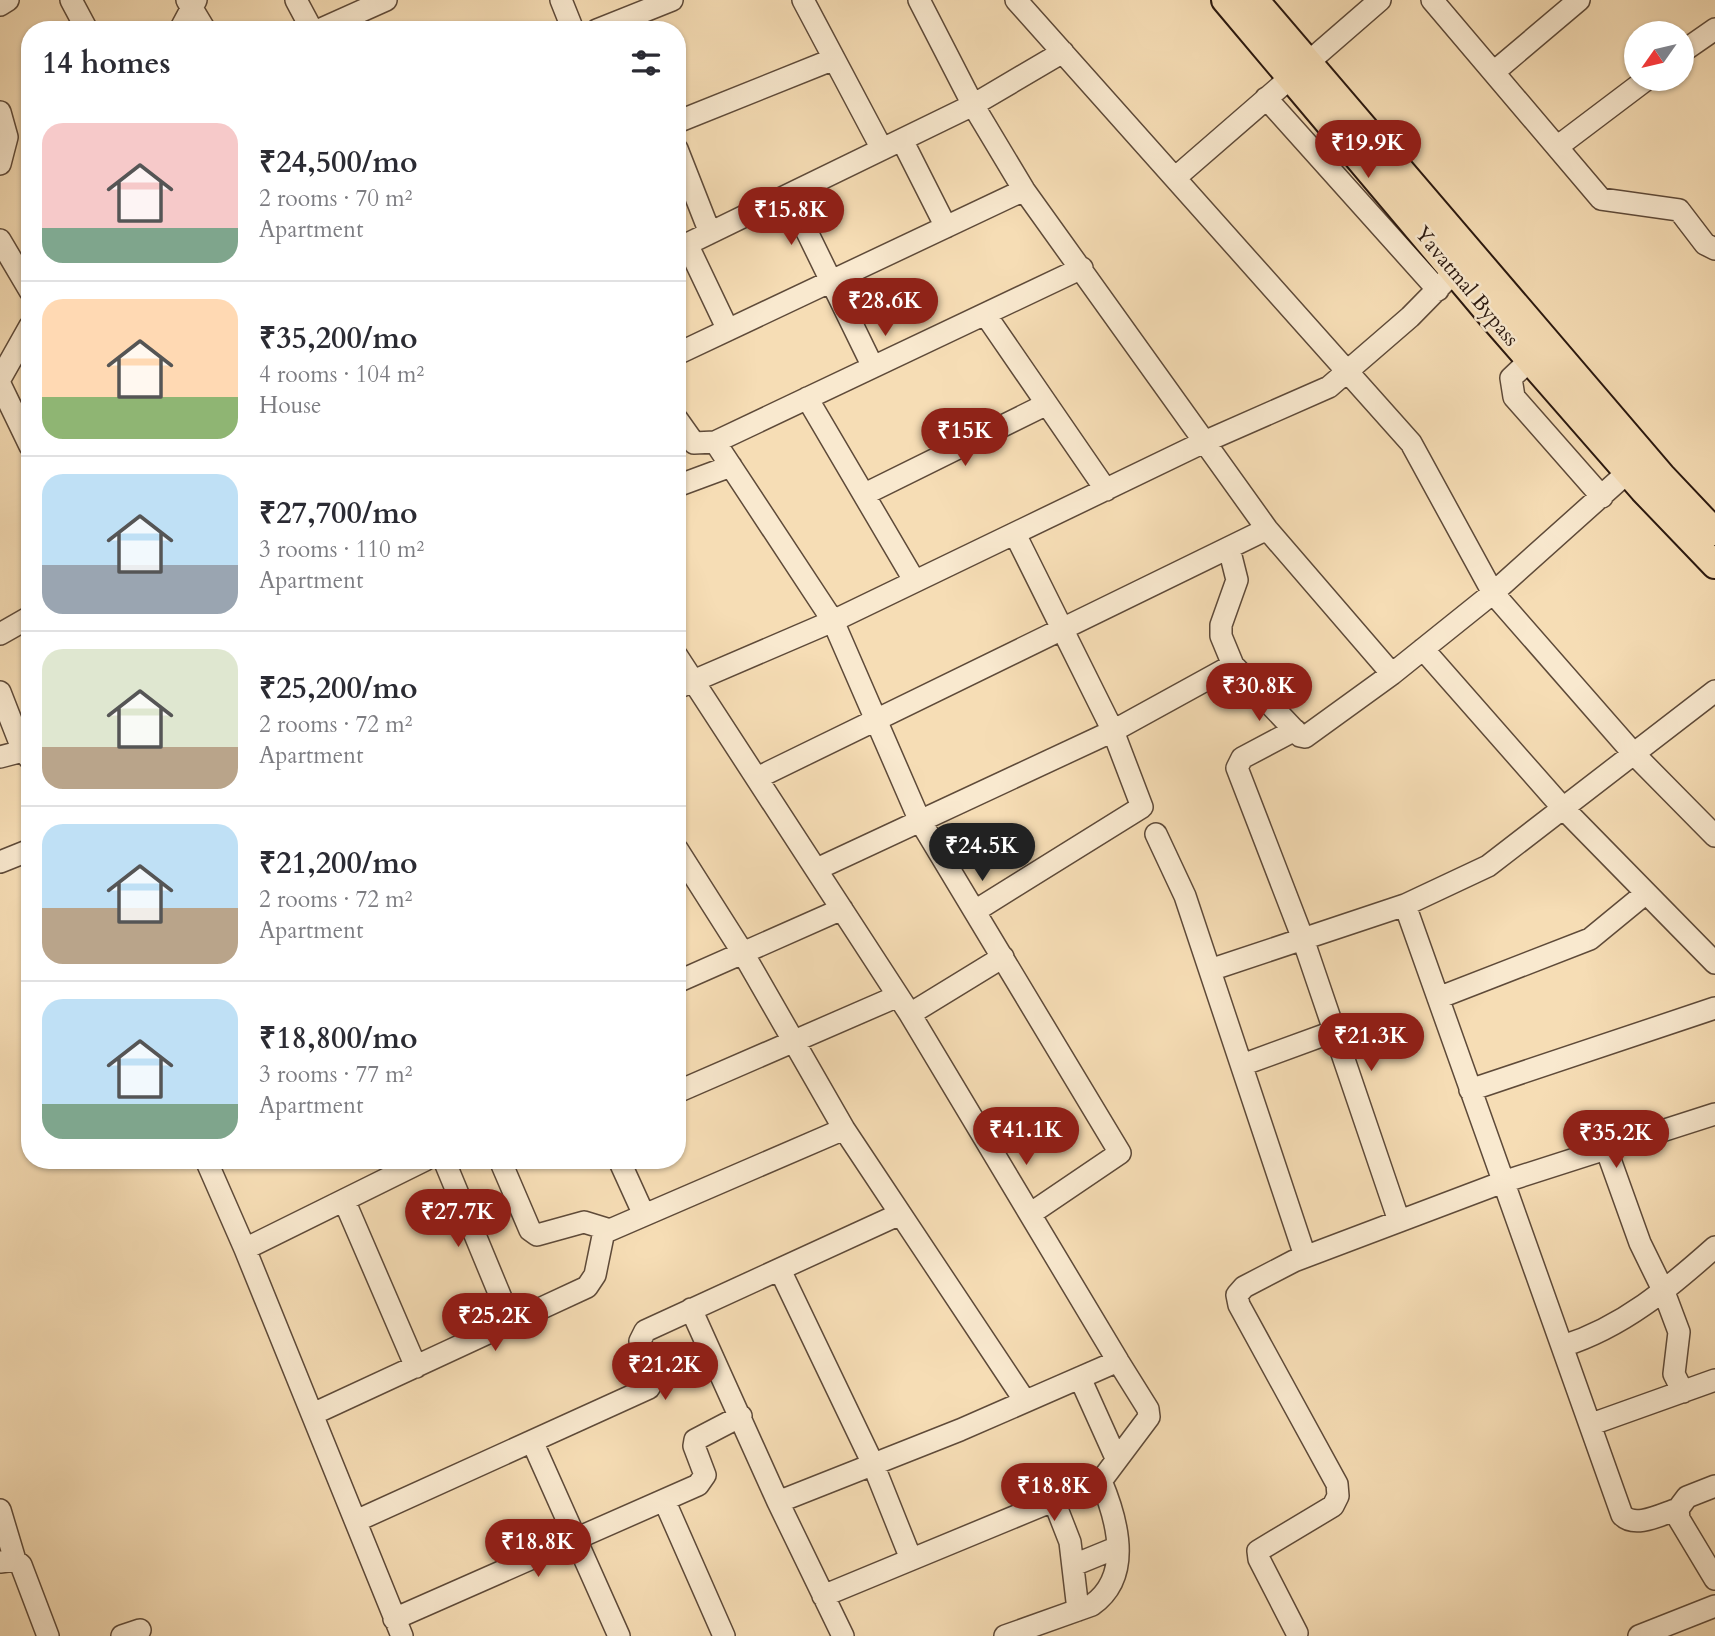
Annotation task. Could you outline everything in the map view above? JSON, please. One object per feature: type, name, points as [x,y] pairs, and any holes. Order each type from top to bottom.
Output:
[{"type":"main road","name":"Yavatmal Bypass","points":[[1225,0],[1299,69]]},
{"type":"main road","name":"Yavatmal Bypass","points":[[1255,0],[1299,69],[1455,271],[1628,472],[1715,565]]},
{"type":"main road","name":"Yavatmal Bypass","points":[[1455,271],[1715,532]]},
{"type":"street","points":[[0,5],[8,0]]},
{"type":"street","points":[[71,0],[82,21]]},
{"type":"street","points":[[296,0],[307,21]]},
{"type":"street","points":[[339,21],[386,0]]},
{"type":"street","points":[[561,0],[569,21]]},
{"type":"street","points":[[635,15],[672,0]]},
{"type":"street","points":[[803,0],[882,149]]},
{"type":"street","points":[[919,0],[973,105],[1024,190],[1267,529],[1392,674]]},
{"type":"street","points":[[1016,0],[1411,443],[1493,593],[1633,753],[1715,836]]},
{"type":"street","points":[[1175,178],[1380,0]]},
{"type":"street","points":[[1432,0],[1601,199],[1679,210],[1691,221],[1705,244],[1715,249]]},
{"type":"street","points":[[1494,72],[1579,0]]},
{"type":"street","points":[[184,21],[191,2]]},
{"type":"street","points":[[191,2],[200,21]]},
{"type":"street","points":[[1694,44],[1715,29]]},
{"type":"street","points":[[686,245],[973,105],[1063,52]]},
{"type":"street","points":[[686,118],[834,59]]},
{"type":"street","points":[[1557,147],[1631,91]]},
{"type":"street","points":[[823,1596],[1101,1481],[1149,1417],[1148,1409],[904,1005],[757,778],[687,686],[833,621],[1204,442],[1329,387],[1349,373],[1455,271],[1266,99]]},
{"type":"street","points":[[0,111],[7,137],[0,164]]},
{"type":"street","points":[[902,140],[946,227]]},
{"type":"street","points":[[686,172],[710,233]]},
{"type":"street","points":[[686,350],[1024,190]]},
{"type":"street","points":[[789,195],[873,367]]},
{"type":"street","points":[[0,240],[21,276]]},
{"type":"street","points":[[686,254],[728,330]]},
{"type":"street","points":[[686,432],[694,443],[715,442],[1082,268]]},
{"type":"street","points":[[985,314],[1106,490]]},
{"type":"street","points":[[9,345],[0,381],[21,426]]},
{"type":"street","points":[[1530,360],[1511,378],[1514,397],[1602,497]]},
{"type":"street","points":[[807,398],[914,580]]},
{"type":"street","points":[[864,494],[1047,404]]},
{"type":"street","points":[[715,442],[833,621],[919,819],[1120,1153],[1030,1214]]},
{"type":"street","points":[[686,483],[731,466]]},
{"type":"street","points":[[1229,548],[1237,580],[1221,625],[1221,636],[1233,665],[1295,730],[1305,737],[1392,674],[1493,593],[1628,472]]},
{"type":"street","points":[[757,778],[875,718],[1267,529]]},
{"type":"street","points":[[975,911],[1138,812],[1142,800],[1112,731],[1059,629],[1015,534]]},
{"type":"street","points":[[0,634],[21,622]]},
{"type":"street","points":[[1423,649],[1562,807],[1715,963]]},
{"type":"street","points":[[817,869],[1112,731],[1233,665]]},
{"type":"street","points":[[1210,970],[1405,905],[1488,866],[1715,691]]},
{"type":"street","points":[[0,692],[21,739]]},
{"type":"street","points":[[1295,730],[1241,758],[1237,768],[1303,939],[1399,1221]]},
{"type":"street","points":[[0,757],[21,756]]},
{"type":"street","points":[[1156,834],[1185,896],[1305,1256]]},
{"type":"street","points":[[0,862],[21,854]]},
{"type":"street","points":[[686,863],[743,953],[844,1129],[1025,1401]]},
{"type":"street","points":[[1438,998],[1590,939],[1646,893]]},
{"type":"street","points":[[1405,905],[1592,1424],[1622,1515],[1628,1521],[1636,1522],[1678,1509],[1687,1497],[1715,1486]]},
{"type":"street","points":[[686,978],[842,909]]},
{"type":"street","points":[[686,1088],[794,1043],[904,1005],[1003,957]]},
{"type":"street","points":[[1470,1090],[1715,1009]]},
{"type":"street","points":[[1242,1065],[1335,1031]]},
{"type":"street","points":[[1297,1633],[1259,1559],[1258,1550],[1333,1506],[1338,1496],[1337,1484],[1239,1305],[1237,1295],[1244,1287],[1305,1256],[1503,1182],[1607,1151],[1715,1114]]},
{"type":"street","points":[[504,1169],[530,1230],[537,1235],[584,1222],[604,1231],[844,1129]]},
{"type":"street","points":[[1607,1151],[1640,1243],[1664,1292],[1679,1332],[1674,1374],[1683,1392]]},
{"type":"street","points":[[210,1169],[313,1414],[398,1628],[577,1539],[665,1502],[704,1479],[695,1440],[741,1416]]},
{"type":"street","points":[[245,1249],[407,1169]]},
{"type":"street","points":[[448,1169],[511,1322]]},
{"type":"street","points":[[623,1169],[644,1215]]},
{"type":"street","points":[[344,1200],[416,1367]]},
{"type":"street","points":[[356,1521],[649,1388],[654,1377],[640,1341],[641,1335],[691,1309],[900,1214]]},
{"type":"street","points":[[313,1414],[592,1282],[604,1231]]},
{"type":"street","points":[[1563,1346],[1603,1331],[1664,1292],[1715,1247]]},
{"type":"street","points":[[780,1270],[873,1464],[911,1559]]},
{"type":"street","points":[[691,1309],[778,1502],[843,1636]]},
{"type":"street","points":[[778,1502],[1118,1361]]},
{"type":"street","points":[[1080,1378],[1116,1458]]},
{"type":"street","points":[[1592,1424],[1715,1380]]},
{"type":"street","points":[[532,1441],[619,1636]]},
{"type":"street","points":[[1017,1634],[1103,1597],[1111,1583],[1118,1548],[1113,1509],[1101,1481]]},
{"type":"street","points":[[1054,1501],[1074,1565],[1078,1609]]},
{"type":"street","points":[[665,1502],[724,1636]]},
{"type":"street","points":[[1678,1509],[1679,1519],[1715,1579]]},
{"type":"street","points":[[0,1510],[7,1561],[21,1565],[48,1636]]},
{"type":"street","points":[[1074,1565],[1118,1548]]},
{"type":"street","points":[[1639,1636],[1715,1606]]}]
